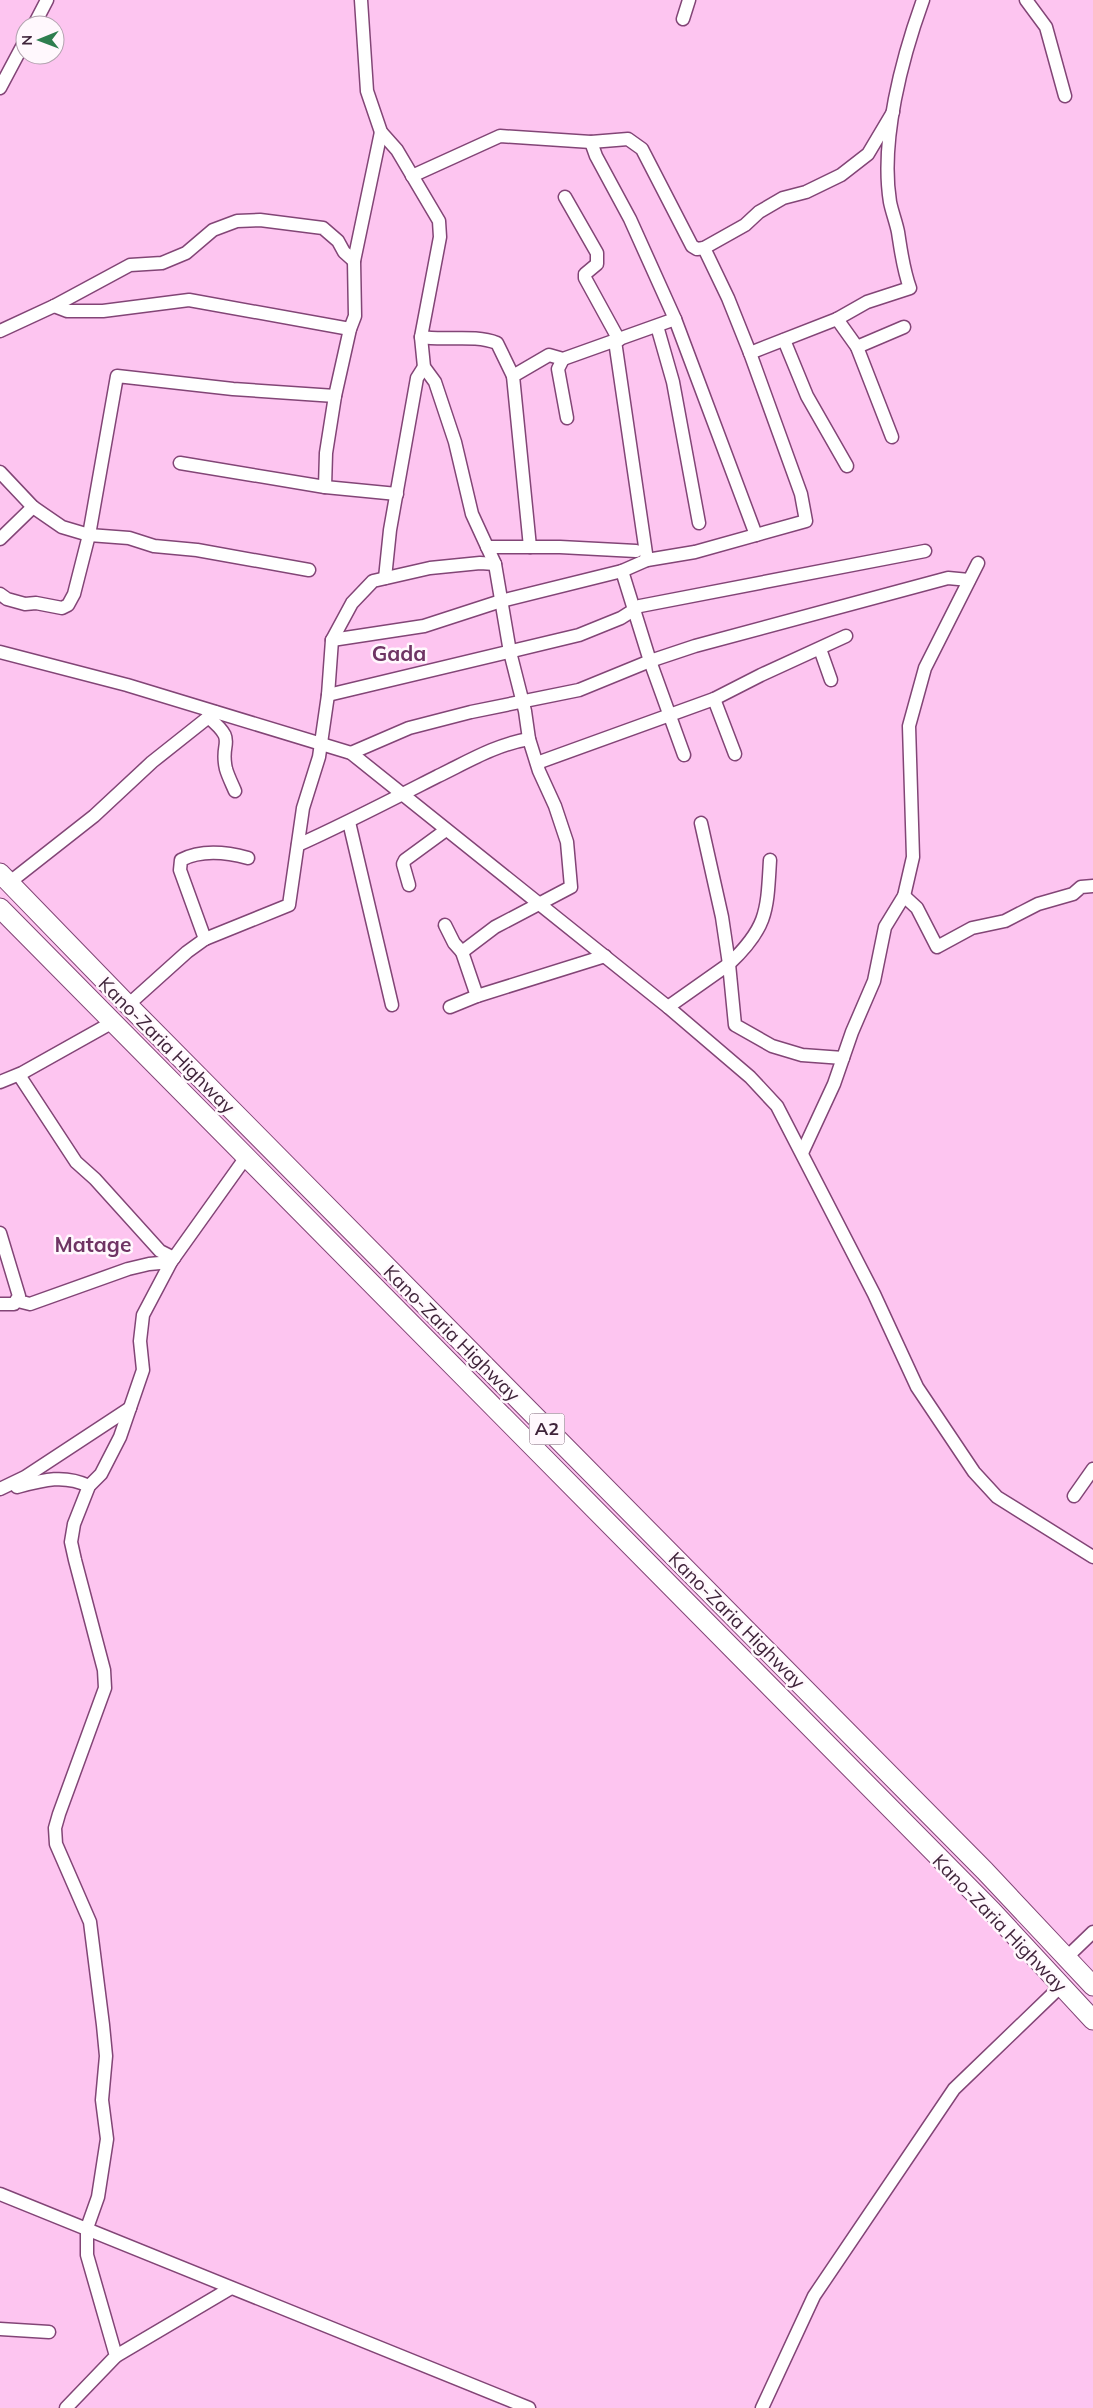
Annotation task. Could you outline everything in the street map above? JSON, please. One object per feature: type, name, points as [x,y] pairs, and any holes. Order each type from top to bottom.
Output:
[{"type":"highway","name":"Kano-Zaria Highway","points":[[5,878],[128,1005],[971,1857],[1093,1986]]},
{"type":"highway","name":"Kano-Zaria Highway","points":[[0,908],[992,1912],[1093,2020]]},
{"type":"street","points":[[39,15],[47,0]]},
{"type":"street","points":[[362,0],[368,91],[381,132],[397,150],[439,221],[440,237],[421,337],[424,368],[435,382],[455,442],[472,514],[495,564],[510,652],[530,738],[537,763],[568,842],[571,887],[495,927],[462,952]]},
{"type":"street","points":[[683,19],[689,0]]},
{"type":"street","points":[[750,353],[837,319],[867,302],[910,288],[903,269],[898,230],[890,201],[889,151],[893,112],[909,40],[923,0]]},
{"type":"street","points":[[1026,0],[1046,27],[1065,96]]},
{"type":"street","points":[[0,88],[15,60]]},
{"type":"street","points":[[412,176],[500,136],[591,142],[628,139],[642,148],[692,246],[697,249],[704,248],[745,225],[759,212],[783,198],[806,192],[841,175],[868,154],[893,112]]},
{"type":"street","points":[[325,487],[326,453],[335,396],[350,329],[355,316],[354,261],[381,132]]},
{"type":"street","points":[[591,142],[596,156],[630,219],[675,319],[756,535]]},
{"type":"street","points":[[565,197],[597,253],[598,264],[585,274],[585,278],[617,340],[647,560]]},
{"type":"street","points":[[0,331],[54,306],[130,265],[162,262],[186,253],[213,230],[237,222],[260,220],[323,228],[338,241],[344,252],[354,261]]},
{"type":"street","points":[[332,640],[424,626],[501,601],[622,570],[647,560],[695,552],[806,521],[801,494],[750,353],[728,298],[704,248]]},
{"type":"street","points":[[54,306],[67,311],[103,311],[189,300],[350,329]]},
{"type":"street","points":[[513,376],[549,356],[563,359],[675,319]]},
{"type":"street","points":[[837,319],[857,347],[892,437]]},
{"type":"street","points":[[657,326],[672,382],[698,523]]},
{"type":"street","points":[[857,347],[904,327]]},
{"type":"street","points":[[421,337],[439,340],[488,339],[497,343],[513,376],[530,547]]},
{"type":"street","points":[[784,340],[807,396],[847,466]]},
{"type":"street","points":[[563,359],[558,369],[567,418]]},
{"type":"street","points":[[386,578],[390,530],[398,494],[417,378],[424,368]]},
{"type":"street","points":[[0,594],[7,599],[25,604],[36,603],[62,608],[68,604],[74,594],[88,535],[117,376],[233,389],[335,396]]},
{"type":"street","points":[[180,463],[325,487],[398,494]]},
{"type":"street","points":[[0,472],[33,507],[62,526],[88,535],[129,538],[154,546],[197,550],[309,570]]},
{"type":"street","points":[[0,539],[33,507]]},
{"type":"street","points":[[487,547],[636,551]]},
{"type":"street","points":[[328,695],[579,635],[633,612],[640,606],[925,551]]},
{"type":"street","points":[[128,1005],[205,939],[289,905],[303,808],[319,757],[328,695],[332,640],[352,604],[373,581],[430,568],[480,563],[495,564]]},
{"type":"street","points":[[802,1153],[834,1084],[842,1058],[874,981],[885,927],[904,896],[913,857],[909,726],[924,668],[978,563]]},
{"type":"street","points":[[622,570],[633,612],[684,755]]},
{"type":"street","points":[[351,753],[409,728],[578,690],[650,661],[695,646],[948,578],[969,580]]},
{"type":"street","points":[[537,763],[714,699],[846,636]]},
{"type":"street","points":[[820,649],[831,680]]},
{"type":"street","points":[[0,652],[127,685],[211,714],[320,742],[351,753],[668,1007],[750,1077],[777,1106],[874,1294],[917,1387],[974,1472],[997,1497],[1093,1557]]},
{"type":"street","points":[[714,699],[735,754]]},
{"type":"street","points":[[211,714],[227,741],[226,768],[235,791]]},
{"type":"street","points":[[5,878],[94,816],[152,762],[211,714]]},
{"type":"street","points":[[298,845],[349,822],[400,794],[482,755],[530,738]]},
{"type":"street","points":[[349,822],[392,1005]]},
{"type":"street","points":[[701,823],[722,917],[735,1025],[772,1046],[802,1055],[842,1058]]},
{"type":"street","points":[[409,885],[403,864],[405,860],[446,830]]},
{"type":"street","points":[[205,939],[180,870],[181,860],[212,852],[228,853],[248,858]]},
{"type":"street","points":[[668,1007],[729,964],[750,944],[760,928],[767,905],[770,860]]},
{"type":"street","points":[[904,896],[917,908],[937,947],[972,928],[1005,921],[1038,904],[1073,894],[1081,887],[1093,886]]},
{"type":"street","points":[[445,925],[454,943],[462,952],[477,996]]},
{"type":"street","points":[[450,1008],[477,996],[605,956]]},
{"type":"street","points":[[0,1082],[19,1074],[113,1022]]},
{"type":"street","points":[[19,1074],[76,1162],[95,1179],[160,1251],[173,1260]]},
{"type":"street","points":[[116,2356],[88,2255],[87,2228],[98,2198],[107,2139],[102,2100],[106,2056],[90,1922],[56,1844],[58,1814],[105,1688],[104,1670],[71,1542],[74,1524],[89,1486],[101,1474],[120,1437],[143,1370],[140,1341],[143,1315],[173,1260],[246,1157]]},
{"type":"street","points":[[0,1233],[19,1296],[18,1301]]},
{"type":"street","points":[[0,1304],[14,1304],[18,1301],[30,1304],[128,1270],[173,1260]]},
{"type":"street","points":[[1,1488],[25,1477],[130,1408]]},
{"type":"street","points":[[1074,1496],[1093,1469]]},
{"type":"street","points":[[1,1488],[8,1489],[64,1478],[76,1479],[89,1486]]},
{"type":"street","points":[[1066,1957],[1093,1932]]},
{"type":"street","points":[[762,2408],[814,2296],[954,2089],[1061,1986]]},
{"type":"street","points":[[0,2194],[529,2408]]},
{"type":"street","points":[[66,2408],[116,2356],[232,2288]]},
{"type":"street","points":[[0,2329],[49,2332]]},
{"type":"district","name":"Gada","points":[[399,654]]},
{"type":"district","name":"Matage","points":[[93,1245]]}]
